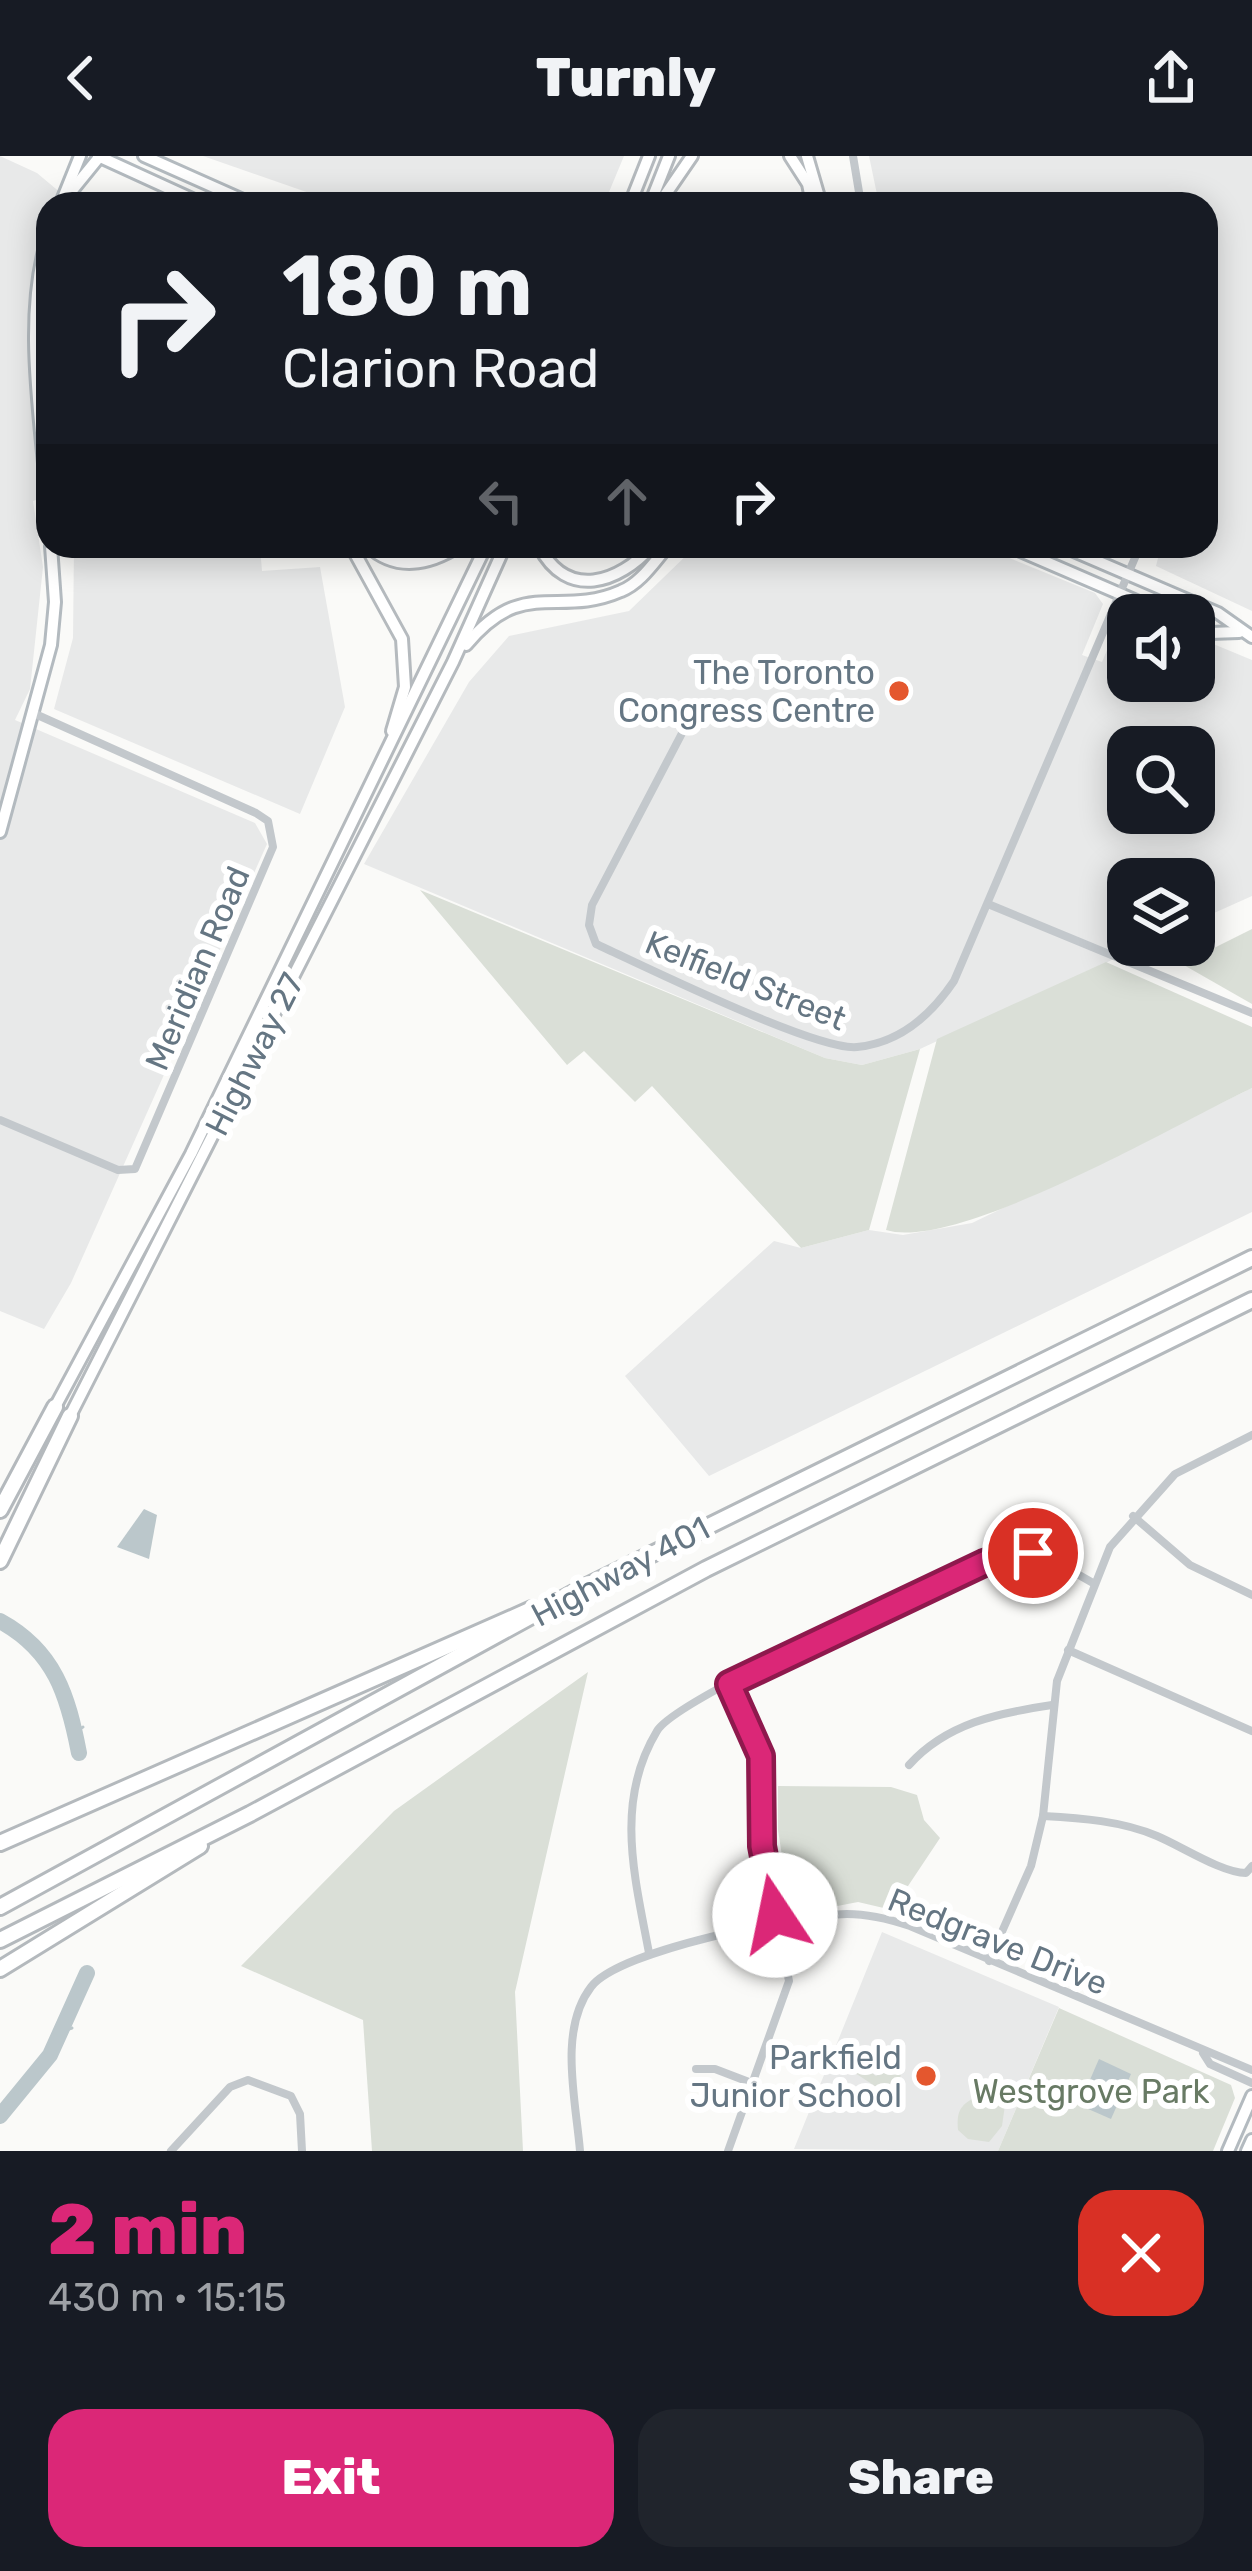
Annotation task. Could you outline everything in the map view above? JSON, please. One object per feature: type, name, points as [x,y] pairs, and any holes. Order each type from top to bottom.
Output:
[{"type":"highway","name":"Highway 401","points":[[0,1907],[581,1589],[1252,1255]]},
{"type":"highway","name":"Highway 401","points":[[0,1940],[250,1814],[706,1569],[1252,1300]]},
{"type":"highway","name":"Highway 27","points":[[0,1510],[55,1407]]},
{"type":"highway","name":"Highway 27","points":[[0,1561],[70,1416]]},
{"type":"highway","points":[[0,1843],[581,1589]]},
{"type":"highway","points":[[0,1969],[250,1814]]},
{"type":"main road","points":[[65,192],[80,156]]},
{"type":"main road","points":[[70,192],[99,156],[177,192]]},
{"type":"main road","points":[[144,156],[225,192]]},
{"type":"main road","points":[[633,192],[649,156]]},
{"type":"main road","points":[[655,192],[669,156]]},
{"type":"main road","points":[[667,192],[692,156]]},
{"type":"main road","points":[[790,156],[810,192]]},
{"type":"main road","points":[[807,156],[818,192]]},
{"type":"main road","points":[[0,832],[55,620],[52,558]]},
{"type":"main road","points":[[358,558],[396,626],[405,654],[405,687],[388,748]]},
{"type":"main road","points":[[386,558],[407,564],[437,558]]},
{"type":"main road","name":"Highway 27","points":[[55,1407],[190,1154],[480,558]]},
{"type":"main road","name":"Highway 27","points":[[70,1416],[453,662],[500,558]]},
{"type":"main road","points":[[549,558],[559,569],[590,583],[616,578],[638,558]]},
{"type":"main road","points":[[453,662],[500,612],[532,600],[618,593],[634,584],[657,558]]},
{"type":"main road","points":[[1037,558],[1120,594]]},
{"type":"main road","points":[[1091,558],[1217,613],[1246,634]]},
{"type":"main road","points":[[1215,633],[1246,634]]},
{"type":"main road","points":[[1228,2151],[1252,2096]]},
{"type":"main road","points":[[1247,2151],[1252,2140]]},
{"type":"street","points":[[853,156],[859,192]]},
{"type":"street","name":"Kelfield Street","points":[[1120,594],[1135,558]]},
{"type":"street","name":"Kelfield Street","points":[[691,718],[592,905],[589,925],[596,944],[821,1041],[854,1048],[891,1038],[933,1010],[954,981],[1107,625]]},
{"type":"street","name":"Meridian Road","points":[[0,1120],[118,1170],[139,1165],[274,841],[268,820],[33,713]]},
{"type":"street","points":[[988,904],[1252,1013]]},
{"type":"street","points":[[989,1961],[1031,1866],[1043,1816],[1052,1705],[1094,1583],[1132,1516],[1175,1474],[1252,1436]]},
{"type":"street","points":[[1132,1516],[1190,1565],[1252,1595]]},
{"type":"street","points":[[650,1953],[628,1836],[647,1750],[664,1720],[729,1684],[1006,1554],[1044,1555],[1094,1583]]},
{"type":"street","points":[[1068,1650],[1252,1732]]},
{"type":"street","points":[[728,2151],[749,2082],[788,1992],[762,1846],[761,1756],[729,1684]]},
{"type":"street","points":[[909,1766],[927,1746],[984,1717],[1052,1705]]},
{"type":"street","points":[[1043,1816],[1127,1826],[1239,1874],[1252,1866]]},
{"type":"street","name":"Redgrave Drive","points":[[580,2151],[572,2042],[580,2007],[592,1985],[618,1964],[650,1953],[821,1916],[871,1915],[910,1926],[1252,2070]]},
{"type":"street","name":"Redgrave Drive","points":[[1202,2052],[1210,2064],[1252,2083]]},
{"type":"street","points":[[697,2069],[749,2082]]},
{"type":"street","points":[[171,2151],[230,2087],[248,2080],[291,2096],[300,2114],[302,2151]]},
{"type":"shaded area","points":[[0,156],[37,173],[60,192],[36,192],[33,501],[36,558],[42,558],[43,567],[30,689],[15,720],[255,823],[267,844],[71,1283],[44,1329],[0,1311]]},
{"type":"shaded area","points":[[203,156],[624,156],[609,192],[306,192]]},
{"type":"shaded area","points":[[869,156],[1252,156],[1252,611],[1156,566],[1158,558],[1218,558],[1218,192],[876,192]]},
{"type":"shaded area","points":[[74,558],[261,558],[262,571],[320,567],[345,707],[300,814],[54,709],[73,638]]},
{"type":"shaded area","points":[[684,558],[1009,558],[1095,593],[1103,604],[1082,655],[1102,662],[1107,650],[1107,702],[1215,702],[1215,645],[1252,660],[1252,896],[1215,913],[1215,858],[1107,858],[1107,962],[920,1049],[862,1065],[825,1058],[364,864],[469,682],[509,636],[629,611]]},
{"type":"shaded area","points":[[1252,1088],[1252,1212],[709,1476],[625,1376],[774,1241],[801,1248],[869,1230],[903,1235],[972,1223]]},
{"type":"shaded area","points":[[144,1509],[157,1515],[149,1559],[117,1547]]},
{"type":"shaded area","name":"Parkfield Junior School","points":[[882,1932],[1059,2007],[998,2151],[794,2149]]},
{"type":"shaded area","points":[[1099,2059],[1131,2074],[1111,2119],[1079,2105]]},
{"type":"green space","points":[[420,890],[825,1058],[862,1065],[920,1049],[869,1230],[801,1248],[652,1086],[635,1102],[584,1051],[567,1065]]},
{"type":"green space","points":[[1252,929],[1252,1004],[1186,966],[1215,966],[1215,948]]},
{"type":"green space","points":[[1106,962],[1252,1027],[1252,1088],[1013,1204],[919,1232],[886,1230],[937,1039]]},
{"type":"green space","points":[[588,1672],[515,1992],[523,2151],[372,2151],[363,2020],[241,1966],[394,1811]]},
{"type":"green space","points":[[778,1786],[891,1787],[917,1795],[924,1820],[940,1838],[898,1901],[905,1913],[858,1902],[791,1915],[778,1830]]},
{"type":"green space","name":"Westgrove Park","points":[[1059,2008],[1231,2085],[1235,2098],[1213,2151],[998,2151]]},
{"type":"green space","points":[[860,2064],[876,2076],[895,2065],[901,2076],[881,2090],[855,2073]]},
{"type":"green space","points":[[986,2097],[1005,2105],[1002,2126],[989,2142],[968,2139],[958,2130],[959,2112],[972,2099],[983,2102]]},
{"type":"waterway","points":[[0,1621],[34,1646],[56,1677],[79,1753]]},
{"type":"waterway","points":[[75,1732],[83,1727]]},
{"type":"waterway","points":[[0,2116],[50,2055],[87,1973]]},
{"type":"waterway","points":[[63,2031],[72,2028]]},
{"type":"place","name":"The Toronto Congress Centre","points":[[899,691]]},
{"type":"place","name":"Parkfield Junior School","points":[[926,2076]]},
{"type":"route","points":[[775,1915],[762,1846],[761,1756],[748,1717],[729,1684],[984,1563],[1020,1551],[1033,1553]]}]
